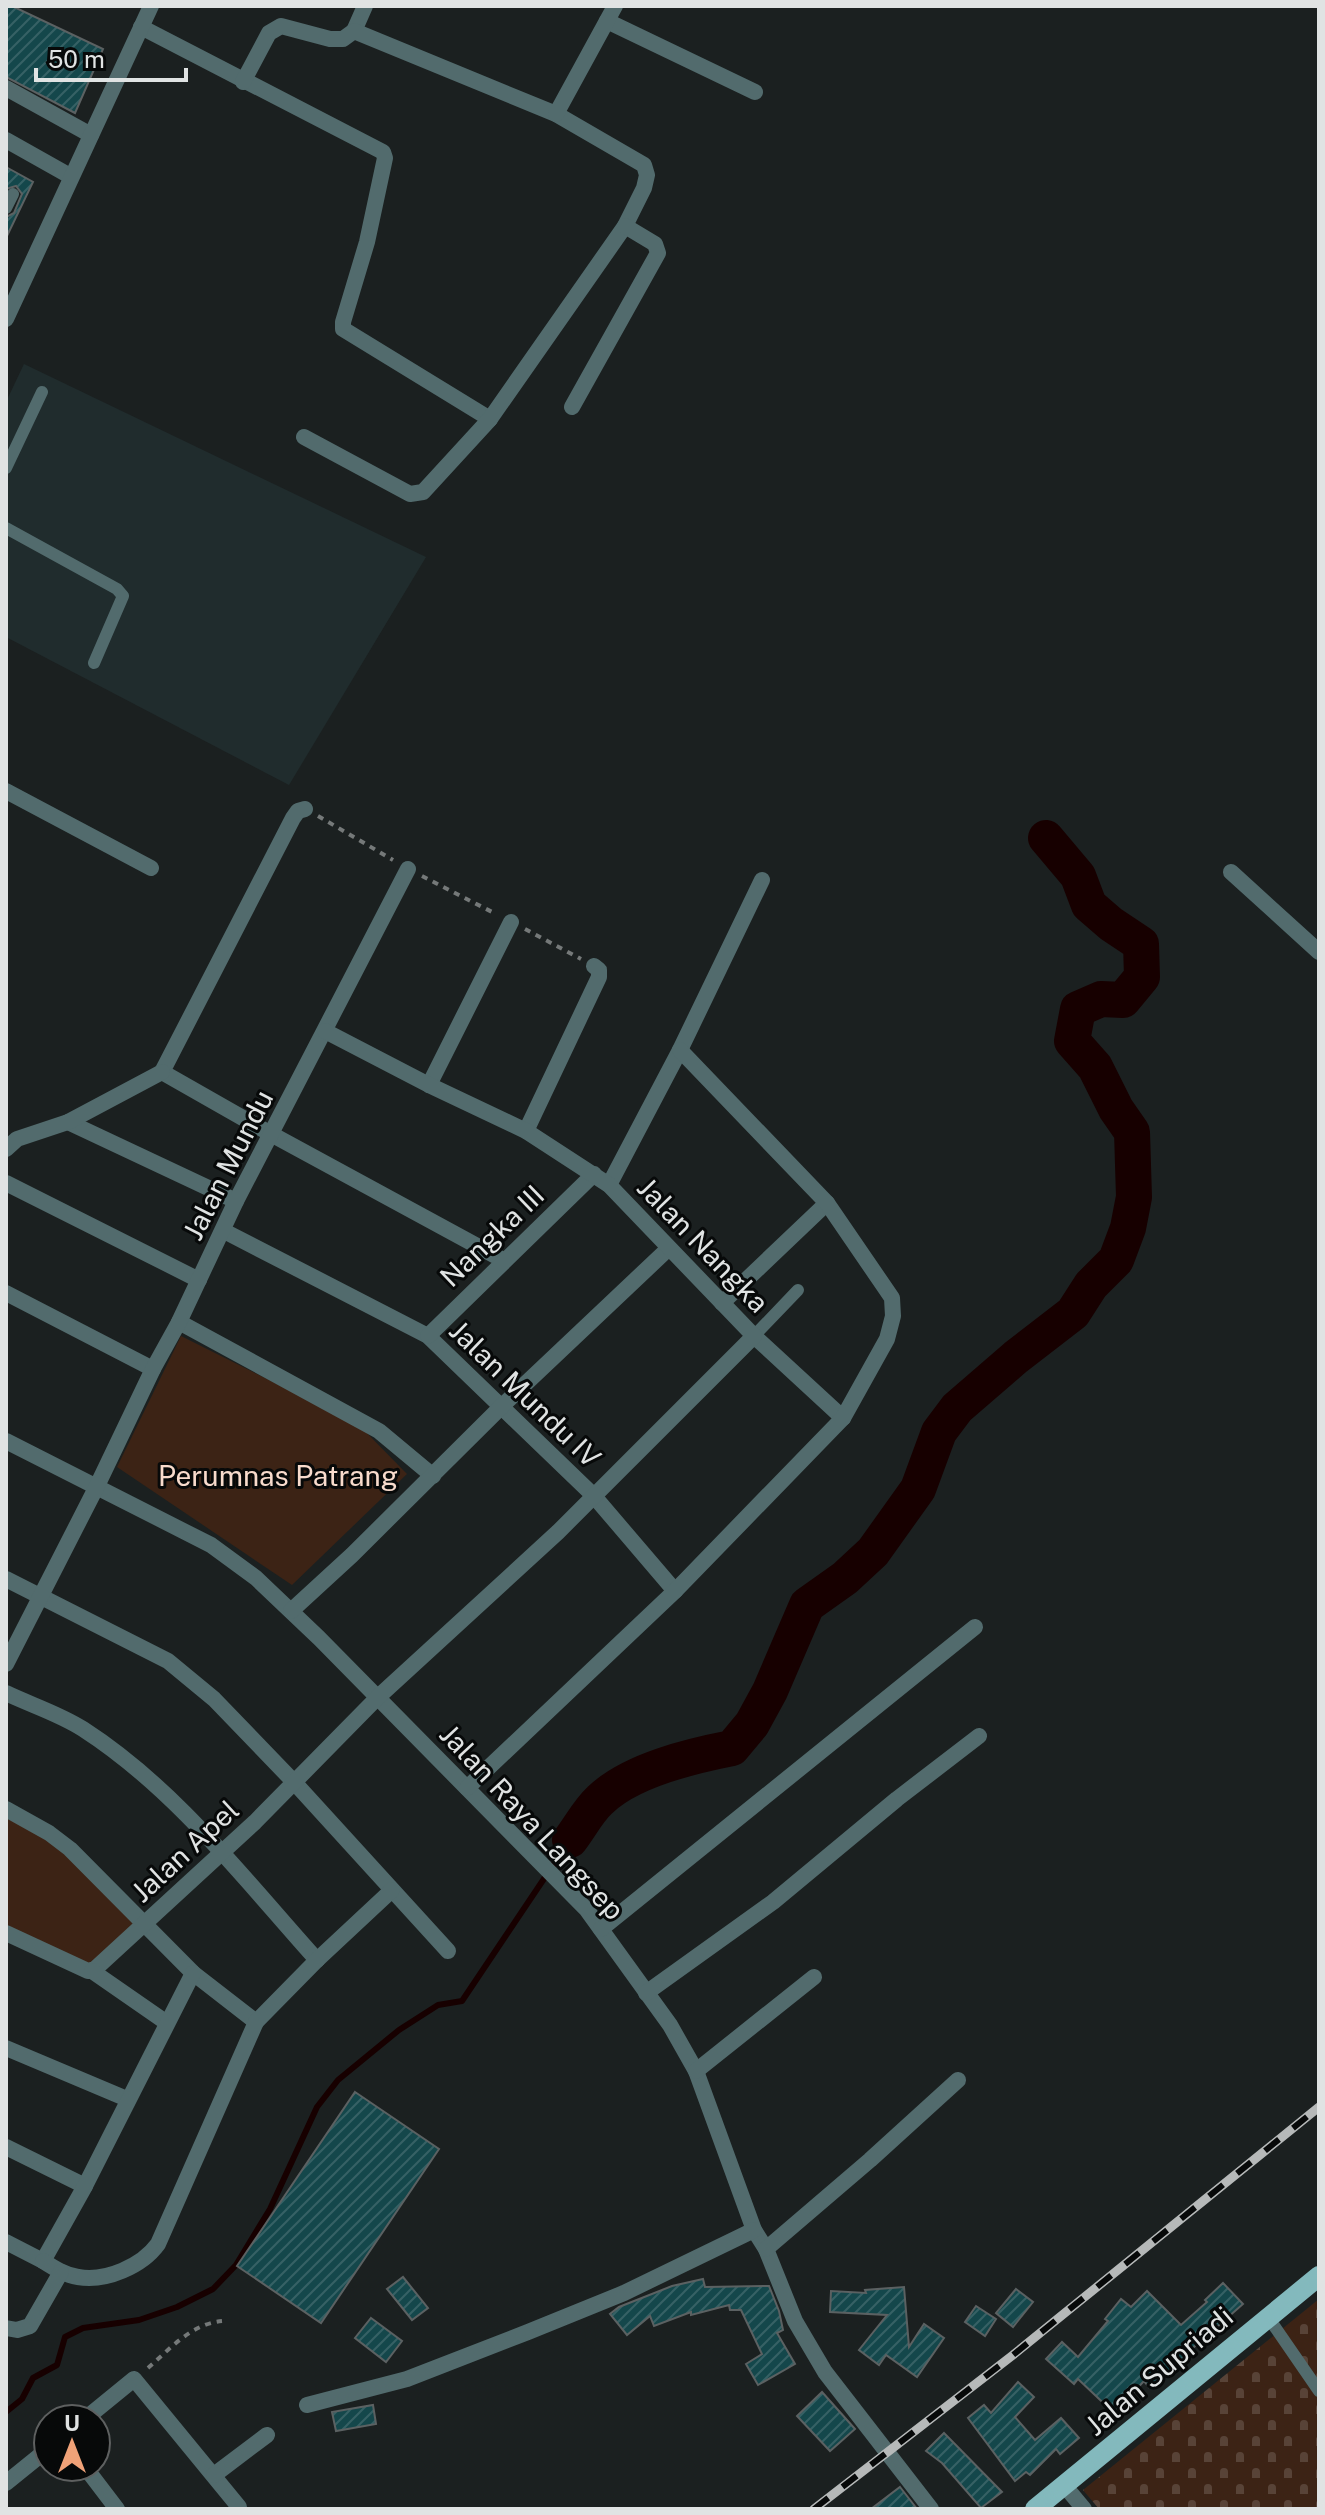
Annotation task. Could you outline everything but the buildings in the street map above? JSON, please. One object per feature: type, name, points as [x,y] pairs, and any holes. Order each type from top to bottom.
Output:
[{"type":"main road","name":"Jalan Supriadi","points":[[1035,2509],[1319,2276]]},
{"type":"street","points":[[6,319],[11,296],[151,6]]},
{"type":"street","points":[[243,82],[269,33],[276,28],[281,26],[330,39],[343,39],[354,31],[365,6]]},
{"type":"street","points":[[556,114],[611,13],[755,92]]},
{"type":"street","points":[[141,27],[383,152],[385,158],[367,242],[343,329],[490,419]]},
{"type":"street","points":[[304,437],[410,494],[423,492],[490,419],[625,226],[647,175],[644,165],[556,114],[354,31]]},
{"type":"street","points":[[6,88],[91,135]]},
{"type":"street","points":[[6,140],[70,176]]},
{"type":"street","points":[[572,407],[658,253],[655,244],[625,226]]},
{"type":"street","points":[[6,791],[151,868]]},
{"type":"street","points":[[6,1149],[17,1139],[68,1122],[162,1072],[293,818],[298,811],[305,809]]},
{"type":"street","name":"Jalan Mundu","points":[[6,1664],[179,1322],[236,1201],[408,869]]},
{"type":"street","points":[[1231,872],[1319,952]]},
{"type":"street","points":[[609,1185],[680,1050],[762,880]]},
{"type":"street","points":[[429,1085],[511,922]]},
{"type":"street","points":[[526,1131],[599,977],[599,970],[594,966]]},
{"type":"street","name":"Jalan Nangka","points":[[325,1031],[526,1131],[594,1174],[609,1185],[754,1336],[558,1532],[377,1698]]},
{"type":"street","points":[[467,1788],[675,1591],[843,1418],[887,1339],[893,1316],[892,1298],[827,1203],[680,1050]]},
{"type":"street","points":[[162,1072],[503,1260]]},
{"type":"street","points":[[68,1122],[236,1201]]},
{"type":"street","name":"Nangka III","points":[[428,1336],[594,1174]]},
{"type":"street","points":[[6,1183],[199,1280]]},
{"type":"street","points":[[722,1303],[827,1203]]},
{"type":"street","name":"Jalan Mundu IV","points":[[224,1231],[428,1336],[593,1495],[675,1591]]},
{"type":"street","points":[[291,1611],[669,1248]]},
{"type":"street","points":[[6,1293],[153,1369]]},
{"type":"street","points":[[179,1322],[379,1431],[433,1476]]},
{"type":"street","points":[[754,1336],[843,1418]]},
{"type":"street","name":"Jalan Raya Langsep","points":[[6,1441],[211,1545],[256,1578],[576,1899],[670,2025],[696,2071],[754,2230],[766,2249],[795,2321],[825,2372],[931,2509]]},
{"type":"street","points":[[6,1579],[168,1661],[214,1699],[448,1951]]},
{"type":"street","points":[[601,1929],[975,1627]]},
{"type":"street","points":[[6,1693],[80,1727],[124,1757],[163,1790],[317,1960]]},
{"type":"street","name":"Jalan Apel","points":[[92,1971],[221,1853],[377,1698]]},
{"type":"street","points":[[646,1993],[773,1902],[979,1736]]},
{"type":"street","points":[[6,1809],[49,1833],[70,1849],[193,1973],[256,2022]]},
{"type":"street","points":[[6,2242],[61,2272],[78,2277],[126,2270],[150,2255],[158,2244],[256,2022],[392,1890]]},
{"type":"street","points":[[6,1933],[92,1971],[167,2023]]},
{"type":"street","points":[[43,2261],[85,2186],[193,1973]]},
{"type":"street","points":[[696,2071],[814,1977]]},
{"type":"street","points":[[6,2048],[127,2099]]},
{"type":"street","points":[[766,2249],[958,2080]]},
{"type":"street","points":[[6,2147],[85,2186]]},
{"type":"street","points":[[307,2405],[407,2379],[624,2293],[754,2230]]},
{"type":"street","points":[[6,2328],[17,2330],[30,2326],[61,2272]]},
{"type":"street","points":[[105,2403],[134,2379],[239,2507]]},
{"type":"street","points":[[214,2475],[267,2435]]},
{"type":"street","points":[[6,2483],[32,2462]]},
{"type":"street","points":[[97,2483],[117,2509]]},
{"type":"street","points":[[1064,2485],[1084,2509]]},
{"type":"lane","points":[[6,208],[13,194]]},
{"type":"lane","points":[[6,468],[42,392]]},
{"type":"lane","points":[[6,528],[117,589],[123,596],[94,663]]},
{"type":"lane","points":[[754,1336],[798,1290]]},
{"type":"lane","points":[[1268,2317],[1319,2391]]},
{"type":"path","points":[[305,809],[408,869]]},
{"type":"path","points":[[134,2379],[193,2330],[203,2324],[222,2321]]},
{"type":"shaded area","points":[[24,364],[426,557],[289,785],[6,637],[6,402]]},
{"type":"green space","name":"Perumnas Patrang","points":[[181,1336],[359,1425],[407,1474],[292,1585],[117,1467]]},
{"type":"green space","points":[[6,1811],[50,1836],[144,1923],[90,1971],[6,1932]]},
{"type":"green space","points":[[1319,2299],[1319,2509],[1099,2509],[1083,2490]]},
{"type":"waterway","points":[[570,1840],[596,1804],[628,1780],[680,1760],[732,1748],[752,1724],[770,1691],[807,1605],[845,1578],[873,1552],[918,1489],[939,1432],[957,1408],[1073,1313],[1091,1285],[1116,1260],[1128,1228],[1134,1197],[1132,1132],[1116,1109],[1095,1067],[1072,1041],[1078,1009],[1101,999],[1123,1000],[1142,977],[1141,944],[1089,905],[1078,876],[1046,838]]},
{"type":"waterway","points":[[6,2412],[22,2399],[33,2378],[57,2365],[65,2337],[83,2328],[139,2320],[177,2307],[213,2289],[236,2265],[270,2209],[317,2107],[338,2080],[399,2030],[438,2005],[462,2001],[570,1840]]},
{"type":"railway","points":[[814,2509],[1013,2355],[1319,2107]]}]
